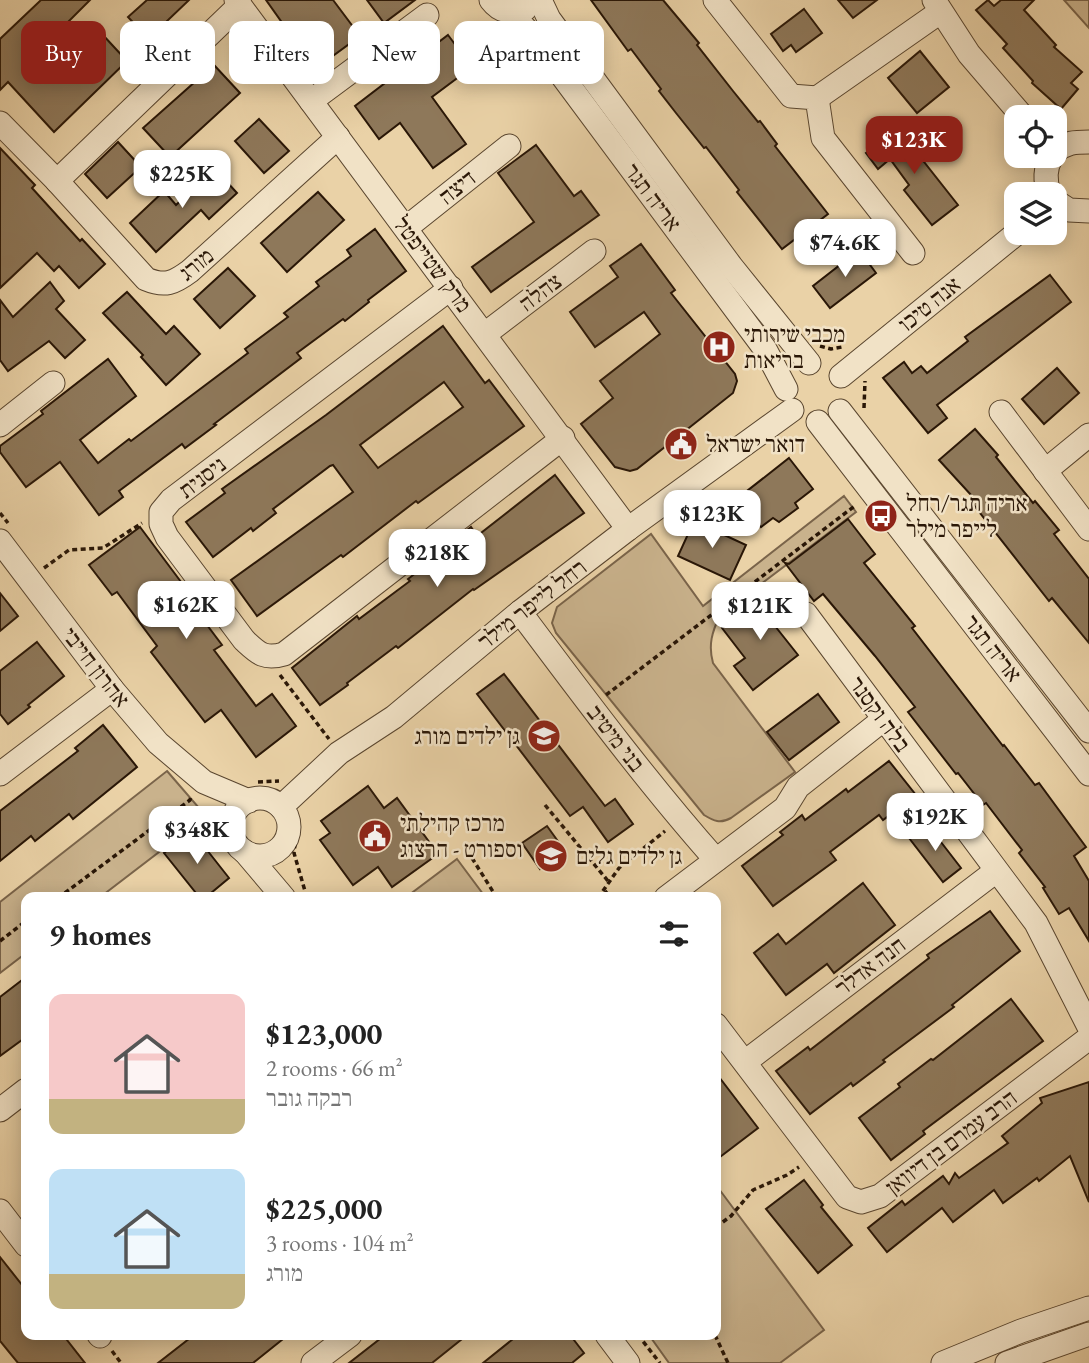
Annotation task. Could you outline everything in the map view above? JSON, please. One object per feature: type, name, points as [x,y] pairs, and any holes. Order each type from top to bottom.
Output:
[{"type":"street","points":[[501,6],[527,9],[538,0]]},
{"type":"street","name":"אריה תגר","points":[[538,0],[549,19],[731,266],[809,352]]},
{"type":"street","points":[[715,0],[791,96],[817,97],[937,6],[969,54],[1013,105]]},
{"type":"street","points":[[57,180],[238,3]]},
{"type":"street","name":"מרק שטייפטל","points":[[238,3],[628,529]]},
{"type":"street","name":"אריה תגר","points":[[501,6],[534,38],[718,284],[765,349],[789,399]]},
{"type":"street","points":[[311,101],[427,15]]},
{"type":"street","points":[[817,97],[823,138],[913,253]]},
{"type":"street","name":"מורג","points":[[0,123],[57,180],[146,279],[161,285],[176,281],[190,271],[338,137]]},
{"type":"street","points":[[1067,145],[1073,142],[1089,142]]},
{"type":"street","name":"דיצה","points":[[406,228],[509,146]]},
{"type":"street","points":[[1067,209],[1089,211]]},
{"type":"street","name":"אנה טיכו","points":[[841,376],[1004,244]]},
{"type":"street","name":"צהלה","points":[[485,334],[594,251]]},
{"type":"street","name":"ניסנית","points":[[271,658],[258,653],[244,639],[167,537],[161,524],[161,512],[171,500],[451,288]]},
{"type":"street","points":[[809,352],[841,376],[846,394],[840,411],[834,417],[818,422],[803,420],[789,399],[794,372],[809,352]]},
{"type":"street","points":[[0,425],[53,383]]},
{"type":"street","name":"רחל לייפר מילר","points":[[291,807],[340,753],[394,717],[520,612],[789,399]]},
{"type":"street","name":"אריה תגר","points":[[840,411],[1089,731]]},
{"type":"street","points":[[1000,412],[1089,529]]},
{"type":"street","name":"אריה תגר","points":[[818,422],[1089,774]]},
{"type":"street","points":[[1045,471],[1089,435]]},
{"type":"street","points":[[271,658],[296,646],[563,439]]},
{"type":"street","name":"אהרון חייבי","points":[[4,533],[112,689],[198,790],[232,823]]},
{"type":"street","name":"בני מיטיב","points":[[520,612],[684,825],[716,860]]},
{"type":"street","name":"בלה וקסנר","points":[[806,614],[1035,923],[1089,1027]]},
{"type":"street","points":[[0,774],[112,689]]},
{"type":"street","points":[[674,892],[785,808],[798,787],[884,719]]},
{"type":"street","name":"אהרון חייבי","points":[[198,790],[252,791]]},
{"type":"street","points":[[279,892],[234,839],[232,823],[237,810],[252,791],[291,807],[286,813],[289,829],[280,860],[283,892]]},
{"type":"street","points":[[245,852],[258,857],[274,853],[284,844]]},
{"type":"street","name":"חנה אדלר","points":[[745,1062],[996,871]]},
{"type":"street","name":"הרב עמרם בן דיוואן","points":[[721,1031],[847,1197],[861,1202],[880,1196],[1089,1038]]},
{"type":"street","points":[[0,1110],[21,1094]]},
{"type":"street","points":[[0,1211],[21,1238]]},
{"type":"street","points":[[943,1363],[1021,1331],[1089,1308]]},
{"type":"street","points":[[1007,1363],[1089,1334]]},
{"type":"street","points":[[313,1363],[343,1340]]},
{"type":"street","points":[[611,1340],[627,1363]]},
{"type":"path","points":[[809,352],[819,346],[831,349],[842,347]]},
{"type":"path","points":[[865,416],[863,391],[867,375]]},
{"type":"path","points":[[590,706],[864,500]]},
{"type":"path","points":[[42,569],[69,550],[103,548],[161,512]]},
{"type":"path","points":[[0,513],[4,533]]},
{"type":"path","points":[[271,658],[276,670],[340,753]]},
{"type":"path","points":[[252,791],[281,780]]},
{"type":"path","points":[[66,892],[198,790]]},
{"type":"path","points":[[545,804],[608,881]]},
{"type":"path","points":[[291,807],[294,853],[305,892]]},
{"type":"path","points":[[605,891],[608,881],[618,868],[652,839],[665,831],[684,825]]},
{"type":"path","points":[[472,858],[493,892]]},
{"type":"path","points":[[0,941],[21,925]]},
{"type":"path","points":[[721,1223],[754,1190],[787,1175],[815,1156]]},
{"type":"path","points":[[642,1340],[660,1363]]},
{"type":"path","points":[[717,1340],[728,1363]]},
{"type":"shaded area","points":[[1064,0],[1089,0],[1089,28]]},
{"type":"shaded area","points":[[844,496],[856,512],[720,615],[717,621],[711,644],[713,663],[795,772],[731,818],[724,821],[714,820],[704,815],[556,633],[552,623],[557,607],[651,534],[703,606]]},
{"type":"shaded area","points":[[167,771],[206,816],[107,892],[21,892],[21,957],[0,973],[0,902]]},
{"type":"shaded area","points":[[457,859],[482,892],[413,892]]},
{"type":"shaded area","points":[[721,1192],[824,1330],[780,1363],[669,1363],[653,1340],[721,1340]]},
{"type":"building","points":[[41,0],[90,0],[69,21],[21,21],[21,84],[103,84],[54,132],[8,82],[0,90],[0,39]]},
{"type":"building","points":[[147,0],[189,0],[167,21],[132,21],[128,17]]},
{"type":"building","points":[[266,0],[333,0],[349,21],[348,45],[334,55],[334,21],[281,21]]},
{"type":"building","points":[[367,0],[415,0],[387,21],[383,21]]},
{"type":"building","points":[[591,0],[663,0],[699,43],[697,45],[733,91],[758,122],[760,121],[777,144],[775,146],[828,214],[782,249]]},
{"type":"building","points":[[838,0],[877,0],[853,18]]},
{"type":"building","points":[[988,0],[994,6],[1001,0],[1034,0],[1024,10],[1056,45],[1054,47],[1082,72],[1071,83],[1078,89],[1064,105],[1057,105],[1032,83],[1003,48],[1007,44],[976,10]]},
{"type":"building","points":[[804,9],[822,33],[796,52],[791,45],[783,51],[771,34]]},
{"type":"building","points":[[448,35],[454,43],[454,80],[432,97],[466,144],[433,168],[400,123],[379,139],[355,106],[384,84],[440,84],[440,41]]},
{"type":"building","points":[[106,38],[120,53],[120,68],[106,81]]},
{"type":"building","points":[[920,51],[949,87],[917,113],[888,78]]},
{"type":"building","points":[[215,66],[240,93],[170,157],[143,128],[193,84],[215,84]]},
{"type":"building","points":[[259,119],[289,151],[264,173],[235,141]]},
{"type":"building","points":[[900,128],[958,205],[932,225],[904,190],[909,185],[890,159],[878,169],[866,153]]},
{"type":"building","points":[[118,142],[141,167],[107,198],[85,174]]},
{"type":"building","points":[[536,145],[574,196],[581,191],[599,215],[491,292],[472,267],[534,222],[498,173]]},
{"type":"building","points":[[0,148],[35,185],[32,188],[105,264],[79,288],[59,266],[54,271],[37,253],[0,288]]},
{"type":"building","points":[[215,169],[237,193],[209,219],[201,210],[156,252],[130,223],[164,191],[176,205]]},
{"type":"building","points":[[318,192],[344,220],[287,272],[261,243]]},
{"type":"building","points":[[375,229],[406,271],[345,321],[343,319],[297,353],[301,358],[214,424],[216,425],[185,448],[182,444],[119,491],[123,497],[99,515],[60,462],[26,487],[0,452],[0,446],[108,359],[136,396],[80,440],[98,463],[248,353],[245,349],[288,317],[284,313],[319,286],[316,282],[351,256],[347,250]]},
{"type":"building","points":[[641,244],[675,290],[671,293],[735,374],[737,381],[733,393],[637,469],[630,471],[615,467],[581,424],[613,398],[600,381],[660,334],[644,312],[595,347],[570,312],[618,277],[610,266]]},
{"type":"building","points":[[859,250],[876,273],[830,308],[813,286]]},
{"type":"building","points":[[228,268],[255,296],[220,328],[194,299]]},
{"type":"building","points":[[1050,275],[1071,302],[937,405],[947,418],[928,433],[883,378],[904,362],[912,373],[921,366],[927,373],[968,341],[965,337]]},
{"type":"building","points":[[50,282],[64,301],[56,309],[85,340],[65,358],[49,341],[8,371],[0,360],[0,300],[13,317]]},
{"type":"building","points":[[127,292],[166,334],[174,326],[200,354],[166,385],[141,357],[143,355],[103,313]]},
{"type":"building","points":[[443,326],[485,383],[489,380],[524,426],[257,616],[231,580],[353,492],[333,465],[273,509],[276,513],[253,531],[251,528],[213,557],[186,522],[225,493],[222,489],[326,415]],"holes":[[[444,382],[463,407],[378,468],[360,445]]]},
{"type":"building","points":[[1057,368],[1079,393],[1044,424],[1022,399]]},
{"type":"building","points":[[975,429],[1033,503],[1035,501],[1059,530],[1054,534],[1089,579],[1089,643],[1052,598],[1049,601],[969,499],[972,496],[939,460]]},
{"type":"building","points":[[789,458],[813,489],[795,503],[798,508],[779,522],[773,518],[761,527],[738,498]]},
{"type":"building","points":[[555,475],[584,513],[473,589],[320,705],[292,668],[357,616],[359,619],[410,581],[408,579],[471,527],[477,536]]},
{"type":"building","points":[[848,519],[875,554],[864,563],[915,626],[912,628],[1003,746],[1035,785],[1039,783],[1086,847],[1074,856],[1089,881],[1089,941],[1069,908],[1059,914],[1043,888],[1045,887],[1019,853],[1022,850],[986,803],[983,805],[958,773],[956,774],[908,712],[915,707],[875,656],[823,594],[814,601],[785,563],[789,564]]},
{"type":"building","points":[[694,521],[746,545],[730,580],[678,556]]},
{"type":"building","points":[[140,527],[196,602],[192,605],[222,645],[214,650],[256,706],[272,694],[296,726],[256,757],[221,710],[205,722],[151,652],[157,646],[117,592],[112,595],[89,565]]},
{"type":"building","points":[[0,593],[18,616],[0,631]]},
{"type":"building","points":[[768,593],[786,617],[775,626],[798,655],[753,690],[734,666],[745,658],[722,628]]},
{"type":"building","points":[[37,642],[64,676],[8,724],[0,714],[0,671]]},
{"type":"building","points":[[504,674],[605,806],[615,799],[633,824],[608,842],[583,807],[570,816],[477,694]]},
{"type":"building","points":[[818,694],[839,722],[789,760],[767,732]]},
{"type":"building","points":[[103,725],[137,767],[73,819],[69,814],[35,841],[31,836],[0,861],[0,811],[78,751],[75,748]]},
{"type":"building","points":[[889,761],[916,795],[883,820],[879,815],[830,852],[836,860],[773,906],[742,866],[783,835],[780,832],[802,815],[805,820]]},
{"type":"building","name":"מרכז קהילתי וספורט - הרצוג","points":[[368,786],[384,808],[397,798],[438,854],[392,887],[378,867],[353,885],[320,840],[330,833],[321,821]]},
{"type":"building","points":[[927,824],[961,868],[943,882],[909,838]]},
{"type":"building","points":[[547,826],[565,851],[540,869],[522,843]]},
{"type":"building","points":[[192,831],[229,878],[212,892],[195,892],[164,853]]},
{"type":"building","points":[[863,883],[895,925],[834,973],[827,964],[786,995],[754,953],[778,934],[786,944]]},
{"type":"building","points":[[990,911],[1020,951],[952,1005],[954,1007],[883,1060],[885,1062],[853,1086],[851,1083],[810,1114],[776,1071],[808,1047],[810,1050],[929,958],[927,955]]},
{"type":"building","points":[[21,981],[21,1041],[0,1056],[0,997]]},
{"type":"building","points":[[1011,999],[1043,1041],[923,1131],[925,1134],[891,1160],[859,1118],[900,1087],[898,1084]]},
{"type":"building","points":[[721,1080],[758,1128],[721,1156]]},
{"type":"building","points":[[1089,1082],[1089,1202],[1070,1156],[1039,1181],[1037,1178],[1003,1203],[994,1190],[953,1222],[942,1208],[887,1252],[868,1228],[902,1201],[905,1205],[943,1176],[949,1184],[955,1173],[959,1178],[1008,1143],[1002,1136],[1042,1103],[1040,1098]]},
{"type":"building","points":[[804,1180],[823,1205],[821,1207],[852,1245],[818,1273],[766,1209]]},
{"type":"building","points":[[0,1257],[21,1284],[21,1340],[67,1340],[85,1363],[18,1363],[0,1341]]},
{"type":"building","points":[[188,1340],[282,1340],[253,1363],[158,1363]]},
{"type":"building","points":[[379,1340],[461,1340],[432,1363],[349,1363]]},
{"type":"building","points":[[512,1340],[574,1340],[584,1353],[572,1363],[483,1363]]},
{"type":"place","name":"מכבי שירותי בריאות","points":[[719,347]]},
{"type":"place","name":"דואר ישראל","points":[[681,444]]},
{"type":"place","name":"אריה תגר/רחל לייפר מילר","points":[[881,516]]},
{"type":"place","name":"גן ילדים מורג","points":[[544,736]]},
{"type":"place","name":"מרכז קהילתי וספורט - הרצוג","points":[[375,836]]},
{"type":"place","name":"גן ילדים גלים","points":[[551,856]]}]
